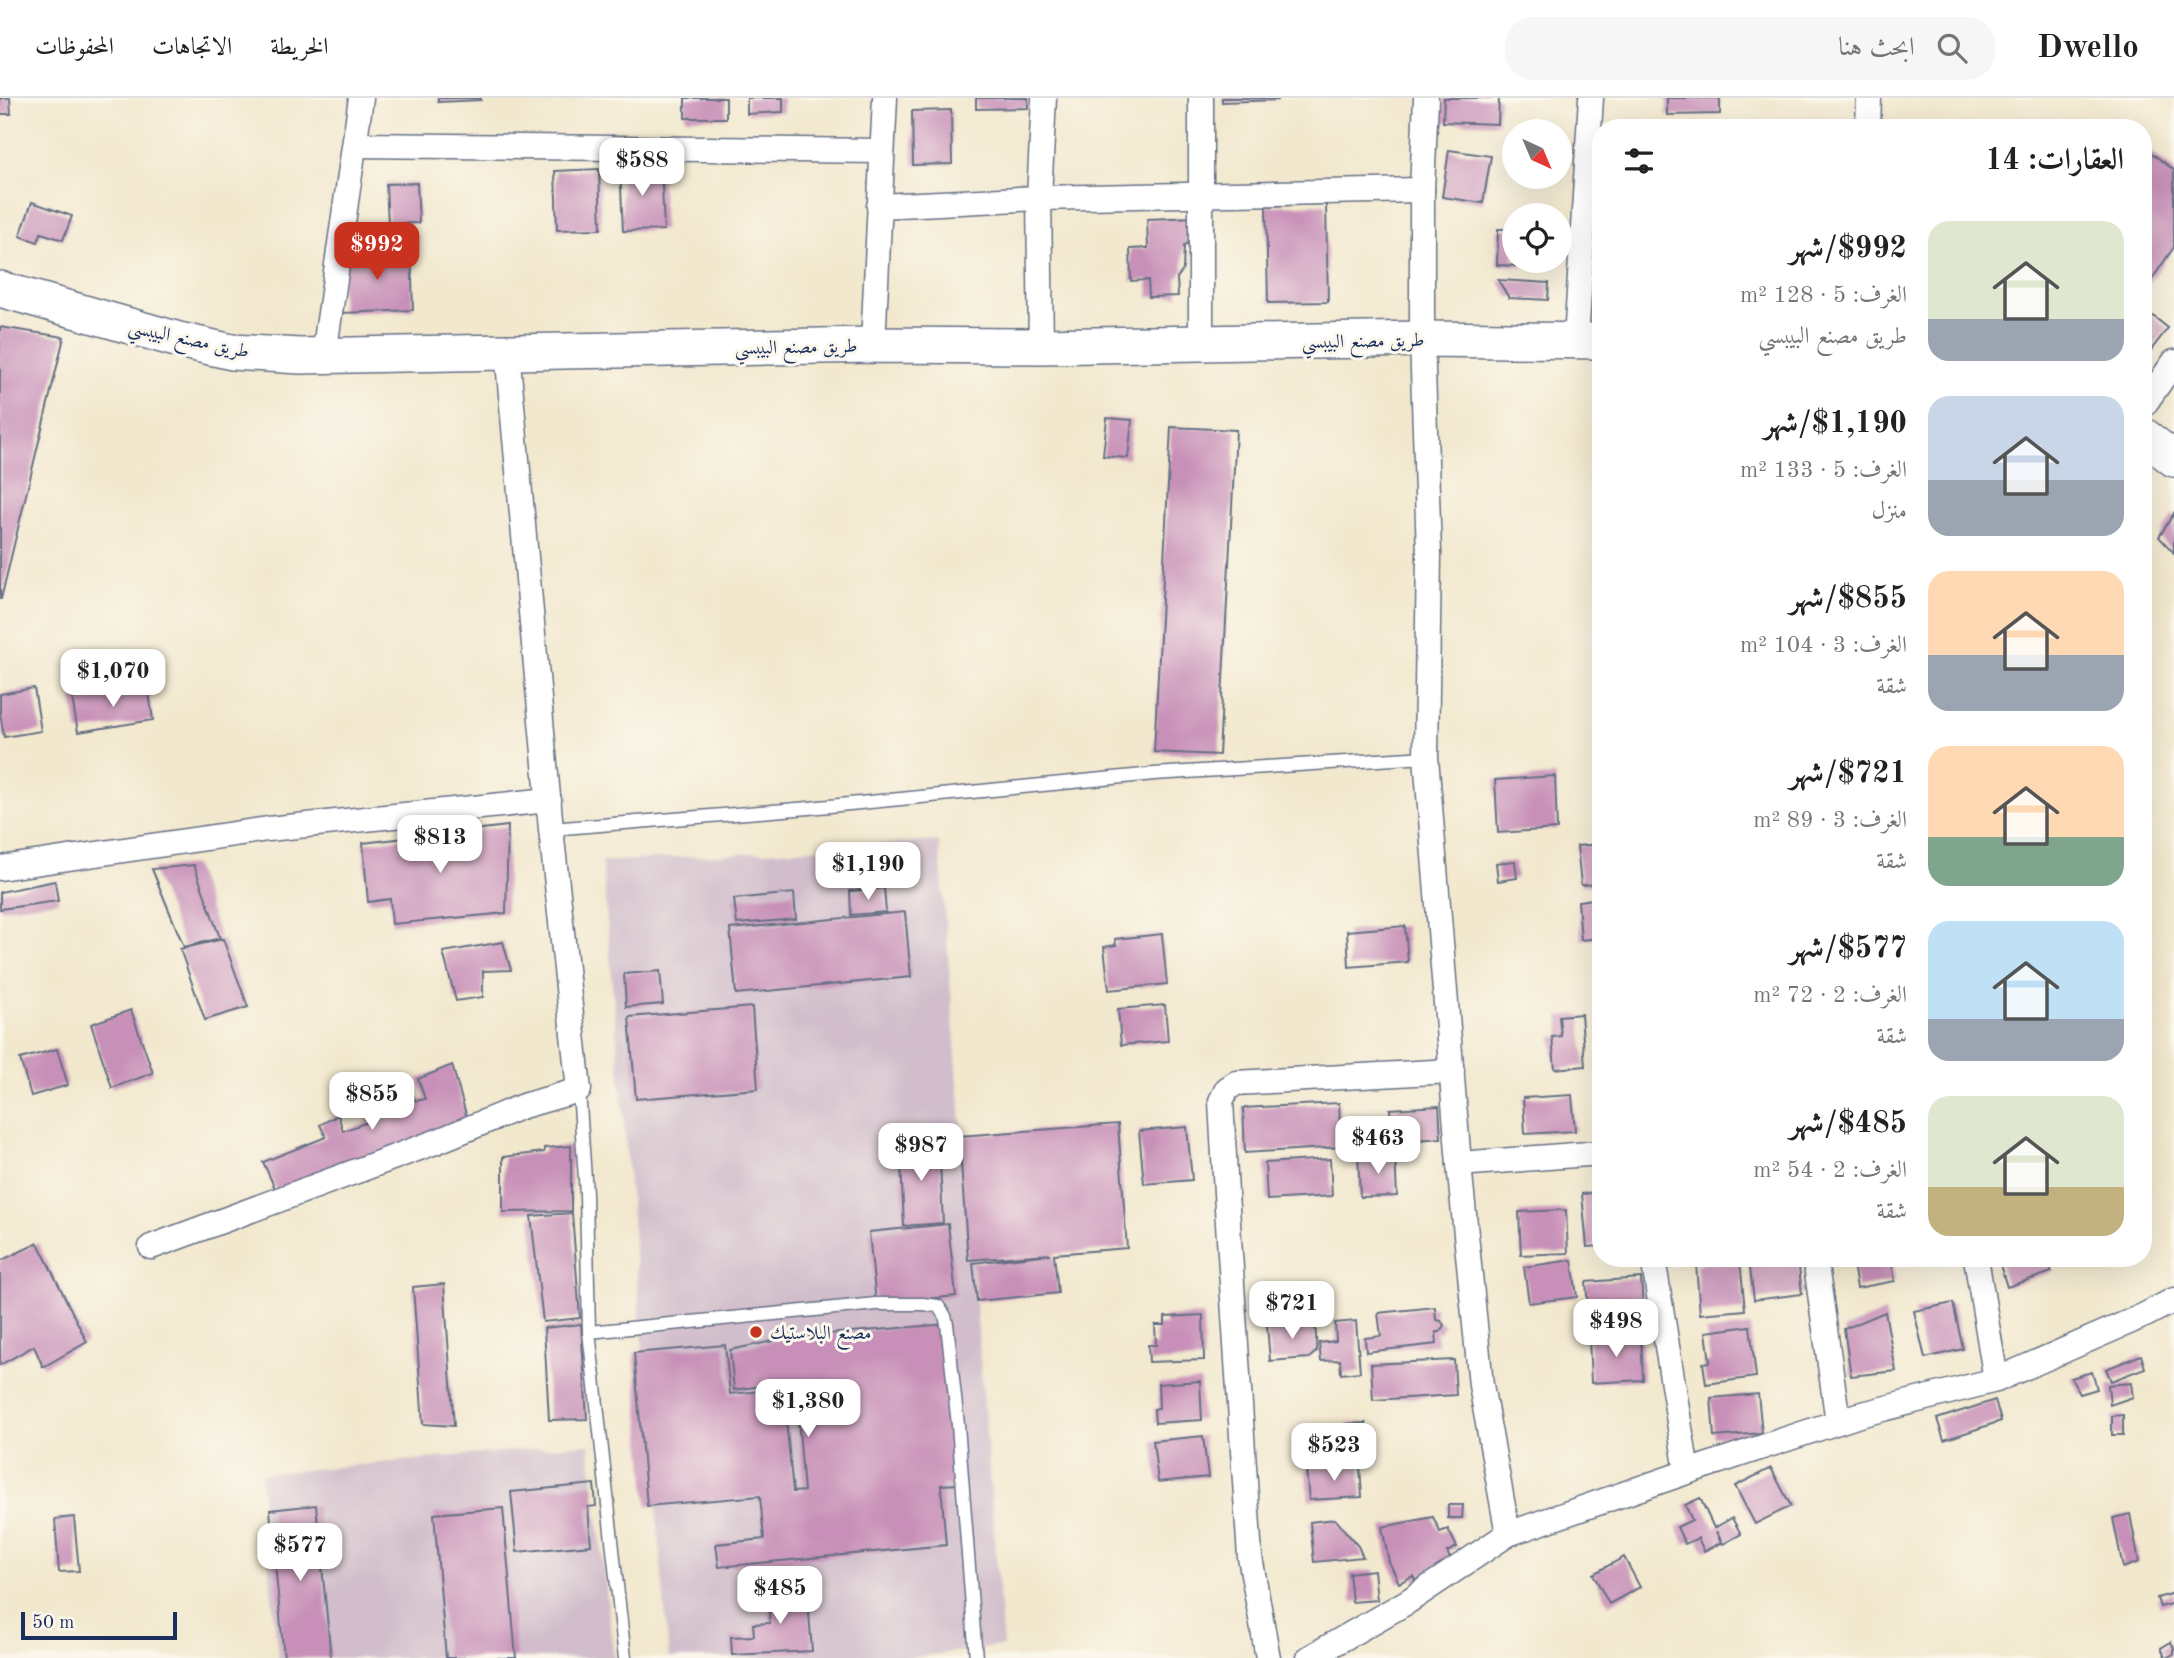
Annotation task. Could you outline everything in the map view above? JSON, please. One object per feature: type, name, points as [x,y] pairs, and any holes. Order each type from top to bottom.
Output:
[{"type":"main road","name":"طريق مصنع البيبسي","points":[[0,289],[179,340],[232,352],[324,355],[873,345],[1041,346],[1422,339],[1588,341]]},
{"type":"main road","points":[[2152,442],[2174,459]]},
{"type":"street","points":[[324,355],[361,98]]},
{"type":"street","points":[[873,345],[885,98]]},
{"type":"street","points":[[1041,346],[1039,198],[1044,98]]},
{"type":"street","points":[[1201,98],[1201,343]]},
{"type":"street","points":[[1426,98],[1422,190],[1422,339],[1429,554],[1426,757],[1459,1164],[1481,1385],[1508,1534]]},
{"type":"street","points":[[1591,98],[1593,119]]},
{"type":"street","points":[[1869,119],[1870,98]]},
{"type":"street","points":[[356,145],[882,152]]},
{"type":"street","points":[[879,206],[1200,193],[1422,190]]},
{"type":"street","points":[[1588,341],[1592,224]]},
{"type":"street","points":[[151,1247],[438,1141],[523,1106],[579,1090],[551,830],[507,351]]},
{"type":"street","points":[[2152,394],[2174,362]]},
{"type":"street","points":[[0,868],[268,829],[549,800]]},
{"type":"street","points":[[1268,1658],[1250,1556],[1221,1101],[1227,1089],[1236,1083],[1452,1071]]},
{"type":"street","points":[[1459,1164],[1592,1154]]},
{"type":"street","points":[[1654,1267],[1687,1472]]},
{"type":"street","points":[[1816,1267],[1838,1422]]},
{"type":"street","points":[[1977,1267],[1996,1380]]},
{"type":"street","points":[[1308,1658],[1407,1602],[1508,1534],[1838,1422],[1996,1380],[2174,1300]]},
{"type":"lane","points":[[551,830],[1154,774],[1426,757]]},
{"type":"lane","points":[[579,1090],[586,1195],[589,1332],[625,1658]]},
{"type":"lane","points":[[589,1332],[876,1304],[938,1306],[947,1324],[958,1425],[975,1658]]},
{"type":"shaded area","points":[[939,841],[1003,1646],[903,1658],[669,1658],[602,862]]},
{"type":"shaded area","points":[[589,1444],[614,1658],[278,1658],[260,1474]]},
{"type":"building","points":[[0,98],[10,98],[11,114],[0,114]]},
{"type":"building","points":[[438,98],[481,98],[481,100],[438,102]]},
{"type":"building","points":[[685,98],[726,98],[726,118],[685,118]]},
{"type":"building","points":[[747,98],[783,98],[783,112],[747,114]]},
{"type":"building","points":[[976,98],[1028,98],[1028,108],[976,109]]},
{"type":"building","points":[[1222,98],[1278,98],[1278,100],[1222,102]]},
{"type":"building","points":[[1444,98],[1499,98],[1498,124],[1443,122]]},
{"type":"building","points":[[1667,98],[1720,98],[1720,114],[1667,115]]},
{"type":"building","points":[[951,110],[952,164],[913,165],[912,111]]},
{"type":"building","points":[[1449,150],[1491,156],[1483,203],[1442,197]]},
{"type":"building","points":[[2152,153],[2174,170],[2174,247],[2152,279]]},
{"type":"building","points":[[661,164],[664,230],[623,231],[620,166]]},
{"type":"building","points":[[599,169],[601,229],[557,230],[555,171]]},
{"type":"building","points":[[417,183],[419,223],[388,224],[386,184]]},
{"type":"building","points":[[32,202],[72,216],[63,240],[41,233],[38,242],[20,236]]},
{"type":"building","points":[[1326,204],[1328,302],[1268,303],[1266,206]]},
{"type":"building","points":[[1196,217],[1196,241],[1184,245],[1183,270],[1177,278],[1178,296],[1149,297],[1148,280],[1131,281],[1130,249],[1148,248],[1147,219]]},
{"type":"building","points":[[1498,229],[1502,229],[1502,265],[1497,265]]},
{"type":"building","points":[[411,250],[413,310],[342,313],[340,253]]},
{"type":"building","points":[[1498,280],[1549,283],[1548,300],[1509,298]]},
{"type":"building","points":[[2152,315],[2168,328],[2152,349]]},
{"type":"building","points":[[0,327],[64,337],[1,599],[0,599]]},
{"type":"building","points":[[1107,418],[1132,420],[1128,458],[1103,456]]},
{"type":"building","points":[[1171,427],[1236,430],[1219,755],[1154,752]]},
{"type":"building","points":[[2174,513],[2174,553],[2159,537]]},
{"type":"building","points":[[148,686],[153,720],[78,732],[72,698]]},
{"type":"building","points":[[34,688],[41,731],[4,737],[0,694]]},
{"type":"building","points":[[1555,776],[1557,829],[1498,833],[1495,780]]},
{"type":"building","points":[[508,826],[506,913],[392,924],[390,899],[368,902],[363,843]]},
{"type":"building","points":[[1592,845],[1592,884],[1581,885],[1577,846]]},
{"type":"building","points":[[1515,861],[1517,878],[1498,881],[1496,863]]},
{"type":"building","points":[[194,865],[220,938],[184,947],[152,869]]},
{"type":"building","points":[[55,881],[58,901],[0,909],[0,892]]},
{"type":"building","points":[[884,888],[886,912],[851,915],[850,891]]},
{"type":"building","points":[[794,893],[796,919],[737,924],[734,899]]},
{"type":"building","points":[[1592,899],[1592,939],[1581,940],[1578,901]]},
{"type":"building","points":[[905,912],[911,977],[736,994],[730,929]]},
{"type":"building","points":[[1405,926],[1408,962],[1349,967],[1347,931]]},
{"type":"building","points":[[1162,934],[1167,984],[1109,990],[1104,947],[1116,945],[1115,939]]},
{"type":"building","points":[[223,939],[248,1007],[205,1020],[180,949]]},
{"type":"building","points":[[503,942],[511,970],[483,971],[483,997],[456,1001],[443,952]]},
{"type":"building","points":[[660,971],[663,1004],[626,1007],[624,974]]},
{"type":"building","points":[[1165,1005],[1168,1041],[1121,1045],[1118,1009]]},
{"type":"building","points":[[752,1007],[758,1089],[636,1099],[629,1017]]},
{"type":"building","points":[[131,1010],[153,1073],[112,1088],[91,1024]]},
{"type":"building","points":[[1581,1014],[1585,1066],[1555,1069],[1552,1037],[1561,1036],[1559,1016]]},
{"type":"building","points":[[57,1049],[68,1085],[31,1096],[20,1059]]},
{"type":"building","points":[[452,1065],[467,1118],[278,1195],[263,1162],[326,1137],[320,1125],[338,1115],[343,1131],[368,1122],[362,1103],[382,1097],[386,1113],[392,1110],[386,1094],[409,1084],[415,1101],[425,1099],[418,1079]]},
{"type":"building","points":[[1572,1095],[1575,1131],[1525,1134],[1523,1098]]},
{"type":"building","points":[[1339,1103],[1341,1147],[1245,1153],[1243,1108]]},
{"type":"building","points":[[1439,1106],[1441,1138],[1392,1142],[1390,1109]]},
{"type":"building","points":[[1118,1124],[1127,1248],[1054,1254],[1058,1293],[977,1301],[973,1263],[1050,1254],[968,1260],[959,1136]]},
{"type":"building","points":[[1187,1127],[1192,1180],[1144,1184],[1139,1131]]},
{"type":"building","points":[[939,1141],[943,1223],[904,1226],[900,1142]]},
{"type":"building","points":[[571,1146],[571,1211],[503,1212],[503,1157],[544,1152],[544,1148]]},
{"type":"building","points":[[1395,1154],[1397,1196],[1360,1197],[1358,1155]]},
{"type":"building","points":[[1330,1159],[1332,1196],[1267,1200],[1265,1163]]},
{"type":"building","points":[[1592,1193],[1592,1247],[1587,1247],[1582,1194]]},
{"type":"building","points":[[1566,1210],[1568,1253],[1521,1255],[1519,1212]]},
{"type":"building","points":[[572,1213],[580,1318],[543,1322],[531,1216]]},
{"type":"building","points":[[948,1224],[956,1296],[876,1304],[869,1232]]},
{"type":"building","points":[[38,1243],[87,1342],[43,1367],[34,1346],[0,1365],[0,1261]]},
{"type":"building","points":[[1572,1260],[1577,1297],[1529,1303],[1524,1267]]},
{"type":"building","points":[[1696,1267],[1741,1267],[1745,1310],[1700,1314]]},
{"type":"building","points":[[1750,1267],[1799,1267],[1802,1294],[1754,1300]]},
{"type":"building","points":[[1854,1267],[1893,1267],[1895,1281],[1857,1288]]},
{"type":"building","points":[[2001,1267],[2050,1267],[2052,1272],[2007,1287]]},
{"type":"building","points":[[1641,1278],[1644,1317],[1589,1321],[1586,1282]]},
{"type":"building","points":[[444,1284],[454,1426],[423,1424],[413,1287]]},
{"type":"building","points":[[1953,1303],[1963,1349],[1925,1358],[1914,1311]]},
{"type":"building","points":[[1435,1307],[1436,1320],[1444,1325],[1440,1332],[1436,1332],[1437,1344],[1366,1352],[1365,1338],[1381,1336],[1378,1313]]},
{"type":"building","points":[[1885,1312],[1896,1371],[1851,1376],[1844,1329]]},
{"type":"building","points":[[1203,1315],[1204,1360],[1149,1362],[1148,1345],[1156,1345],[1155,1325],[1165,1325],[1165,1317]]},
{"type":"building","points":[[1315,1321],[1317,1351],[1309,1358],[1270,1361],[1267,1325]]},
{"type":"building","points":[[1356,1321],[1360,1372],[1341,1374],[1340,1360],[1321,1361],[1319,1343],[1336,1341],[1335,1323]]},
{"type":"building","points":[[581,1324],[587,1419],[549,1420],[544,1328]]},
{"type":"building","points":[[947,1324],[959,1484],[941,1485],[946,1545],[719,1567],[716,1544],[764,1539],[760,1496],[647,1506],[634,1353],[725,1345],[730,1394],[783,1389],[793,1492],[804,1491],[795,1381],[734,1390],[730,1350],[792,1337]]},
{"type":"building","points":[[1750,1326],[1756,1377],[1706,1384],[1703,1363],[1710,1362],[1706,1332]]},
{"type":"building","points":[[1641,1335],[1643,1380],[1591,1383],[1589,1338]]},
{"type":"building","points":[[2141,1355],[2145,1368],[2111,1381],[2106,1369]]},
{"type":"building","points":[[1454,1360],[1456,1395],[1373,1400],[1371,1364]]},
{"type":"building","points":[[2092,1372],[2097,1389],[2080,1394],[2071,1378]]},
{"type":"building","points":[[1200,1381],[1202,1420],[1155,1423],[1154,1409],[1159,1408],[1158,1384]]},
{"type":"building","points":[[2131,1383],[2133,1397],[2110,1405],[2108,1385]]},
{"type":"building","points":[[1758,1394],[1762,1433],[1714,1437],[1711,1398]]},
{"type":"building","points":[[1995,1400],[2001,1421],[1944,1440],[1937,1419]]},
{"type":"building","points":[[2123,1415],[2123,1435],[2112,1435],[2112,1416]]},
{"type":"building","points":[[1366,1423],[1368,1458],[1353,1459],[1336,1454],[1336,1442],[1348,1442],[1347,1424]]},
{"type":"building","points":[[1203,1436],[1208,1477],[1158,1482],[1153,1441]]},
{"type":"building","points":[[1360,1466],[1362,1497],[1309,1500],[1306,1469]]},
{"type":"building","points":[[1771,1468],[1791,1506],[1755,1524],[1735,1486]]},
{"type":"building","points":[[594,1484],[596,1506],[588,1507],[591,1545],[517,1552],[511,1492]]},
{"type":"building","points":[[1700,1498],[1714,1528],[1732,1518],[1741,1534],[1723,1544],[1716,1531],[1721,1543],[1704,1551],[1698,1538],[1685,1544],[1677,1527],[1692,1520],[1685,1505]]},
{"type":"building","points":[[316,1505],[331,1658],[284,1658],[270,1510]]},
{"type":"building","points":[[1448,1505],[1463,1505],[1462,1518],[1448,1518]]},
{"type":"building","points":[[503,1508],[516,1658],[446,1658],[434,1514]]},
{"type":"building","points":[[2130,1514],[2139,1562],[2123,1568],[2113,1518]]},
{"type":"building","points":[[74,1517],[79,1571],[59,1572],[55,1519]]},
{"type":"building","points":[[1433,1517],[1440,1532],[1448,1529],[1457,1547],[1447,1552],[1452,1563],[1418,1586],[1413,1576],[1399,1583],[1389,1562],[1382,1527]]},
{"type":"building","points":[[1335,1519],[1358,1546],[1363,1557],[1314,1562],[1310,1522]]},
{"type":"building","points":[[1624,1557],[1640,1587],[1609,1604],[1593,1574]]},
{"type":"building","points":[[1374,1570],[1377,1600],[1352,1602],[1349,1573]]},
{"type":"building","points":[[807,1588],[812,1651],[732,1655],[731,1637],[754,1636],[753,1624],[770,1623],[767,1591]]},
{"type":"building","points":[[2174,1593],[2174,1603],[2160,1607],[2157,1598]]},
{"type":"building","points":[[2171,1642],[2174,1654],[2166,1658],[2161,1648]]},
{"type":"place","name":"مصنع البلاستيك","points":[[756,1332]]}]
